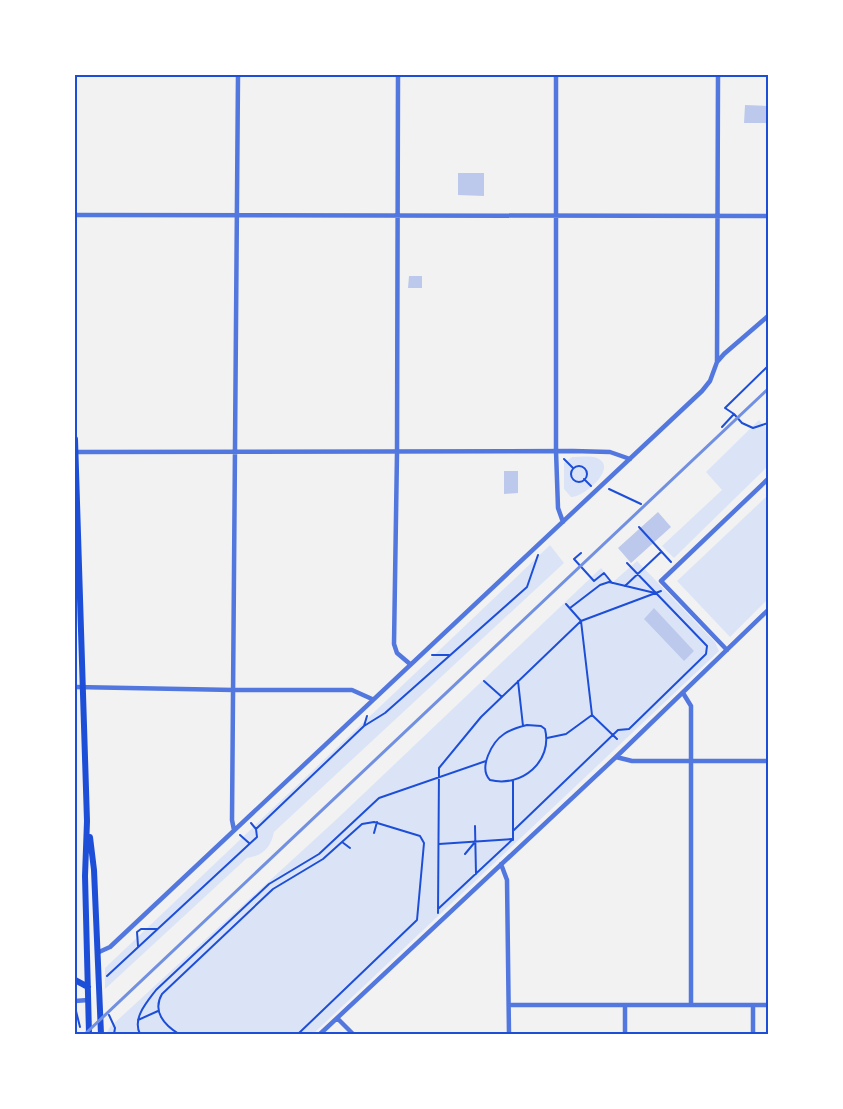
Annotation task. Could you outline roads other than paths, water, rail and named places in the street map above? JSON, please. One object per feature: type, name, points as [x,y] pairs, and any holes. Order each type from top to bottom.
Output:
[{"type":"main road","points":[[75,439],[88,821],[94,870],[101,1034]]},
{"type":"main road","points":[[88,821],[85,876],[90,1034]]},
{"type":"main road","points":[[75,980],[88,987]]},
{"type":"street","points":[[234,830],[232,820],[238,75]]},
{"type":"street","points":[[398,75],[397,453],[394,644],[397,653],[410,664]]},
{"type":"street","points":[[556,75],[556,451],[558,508],[563,522]]},
{"type":"street","points":[[99,952],[110,947],[372,699],[630,459],[702,391],[710,381],[718,362],[718,75]]},
{"type":"street","points":[[75,216],[768,216]]},
{"type":"street","points":[[718,362],[768,316]]},
{"type":"street","points":[[75,452],[397,453],[556,451],[610,452],[630,459]]},
{"type":"street","points":[[727,650],[661,581],[768,479]]},
{"type":"street","points":[[320,1034],[683,693],[768,610]]},
{"type":"street","points":[[75,687],[352,690],[372,699]]},
{"type":"street","points":[[683,693],[691,706],[691,1004]]},
{"type":"street","points":[[616,756],[632,761],[768,761]]},
{"type":"street","points":[[501,864],[508,880],[509,1034]]},
{"type":"street","points":[[75,1001],[88,1000]]},
{"type":"street","points":[[509,1005],[768,1005]]},
{"type":"street","points":[[753,1005],[753,1034]]},
{"type":"street","points":[[625,1006],[625,1034]]},
{"type":"street","points":[[337,1018],[354,1034]]},
{"type":"railway","points":[[85,1034],[768,389]]}]
